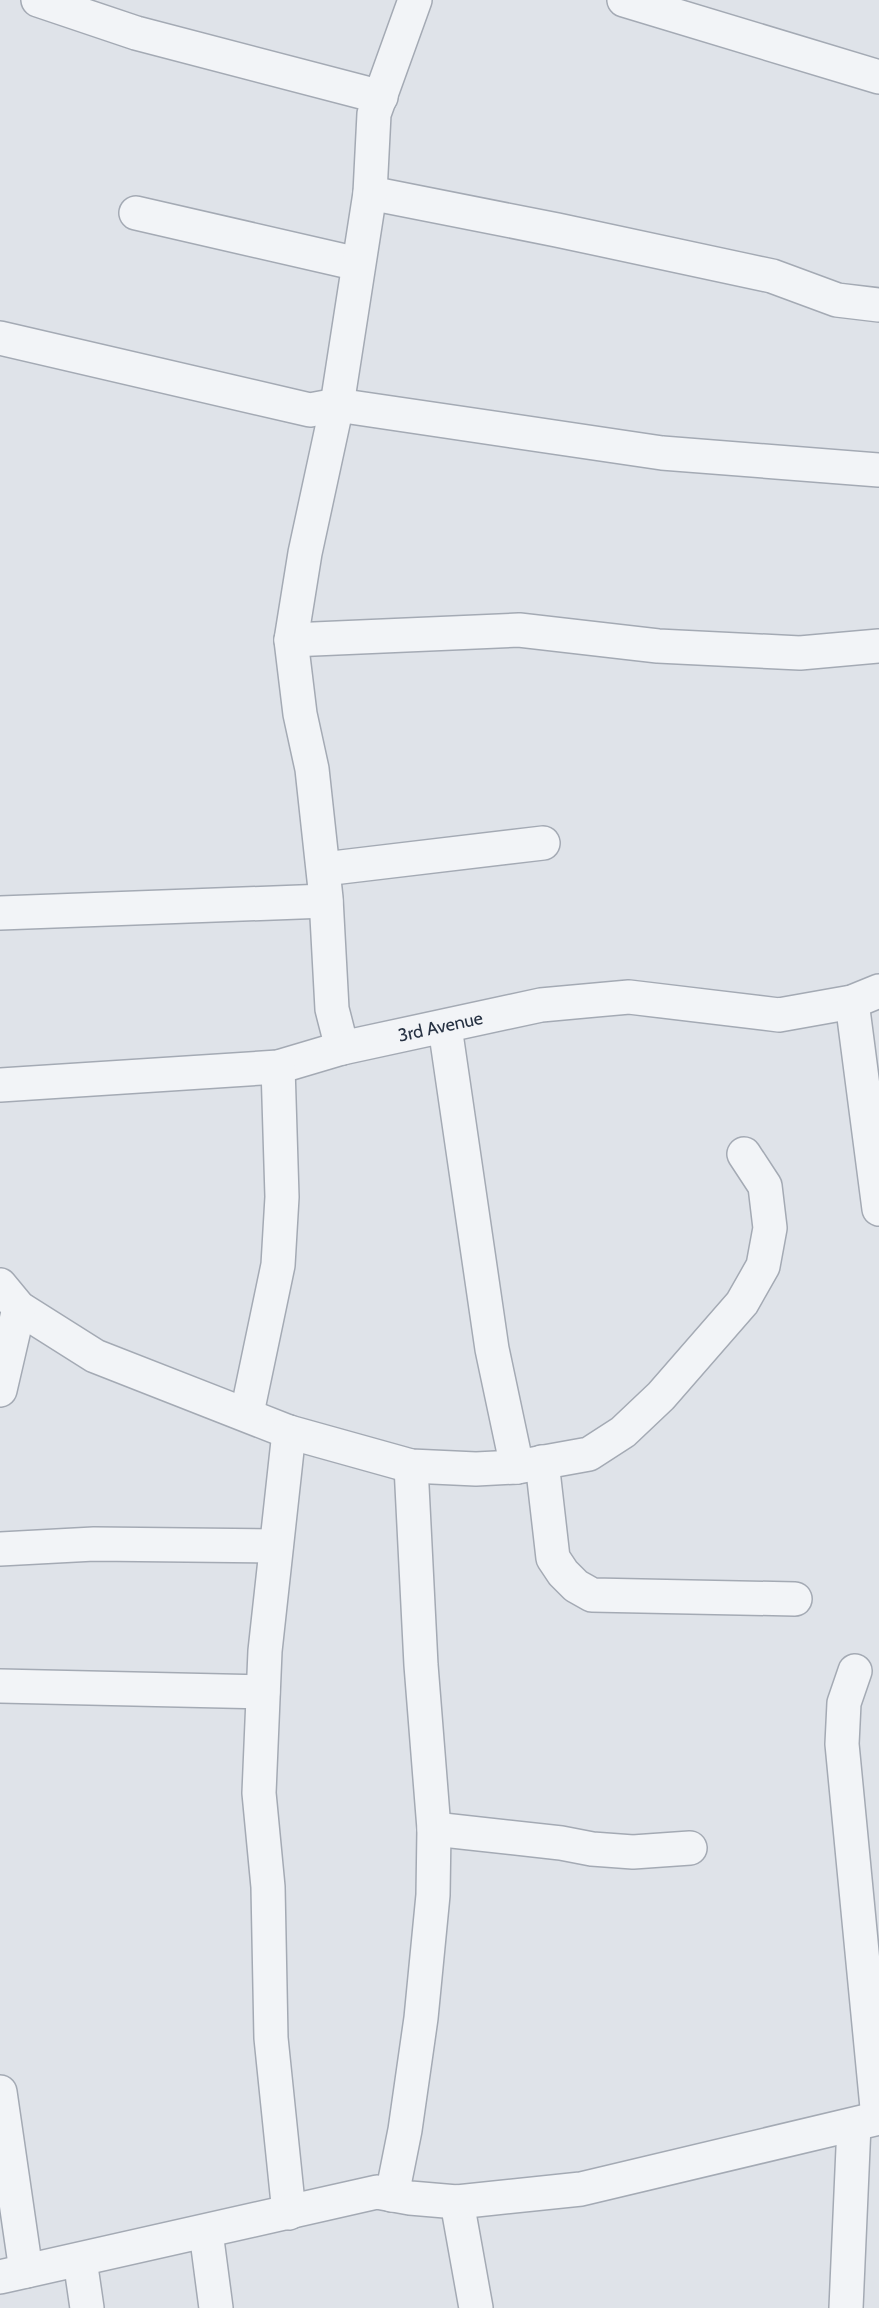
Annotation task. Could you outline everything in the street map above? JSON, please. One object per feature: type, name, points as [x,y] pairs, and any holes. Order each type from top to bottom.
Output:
[{"type":"street","points":[[38,0],[136,33],[381,97]]},
{"type":"street","points":[[342,1048],[332,1009],[324,869],[312,769],[300,714],[291,640],[305,553],[337,405],[370,193],[374,114],[415,0]]},
{"type":"street","points":[[624,0],[879,77]]},
{"type":"street","points":[[370,193],[772,276],[837,300],[879,305]]},
{"type":"street","points":[[136,213],[358,264]]},
{"type":"street","points":[[0,338],[310,410],[337,405],[662,453],[879,470]]},
{"type":"street","points":[[291,640],[519,630],[658,646],[800,653],[879,646]]},
{"type":"street","points":[[324,869],[543,843]]},
{"type":"street","points":[[0,913],[326,901]]},
{"type":"street","name":"3rd Avenue","points":[[0,1085],[278,1067],[342,1048],[541,1005],[629,997],[779,1015],[865,997]]},
{"type":"street","points":[[865,997],[879,1209]]},
{"type":"street","points":[[445,1027],[492,1349],[529,1465],[553,1558],[576,1586],[592,1595],[795,1599]]},
{"type":"street","points":[[247,1413],[278,1265],[282,1197],[278,1067]]},
{"type":"street","points":[[0,1390],[10,1297],[95,1356],[247,1413],[289,1432],[411,1466],[476,1469],[529,1465],[589,1454],[623,1432],[661,1396],[742,1303],[763,1266],[770,1228],[765,1186],[744,1155]]},
{"type":"street","points":[[289,1432],[265,1651],[259,1793],[268,1887],[270,2038],[289,2213]]},
{"type":"street","points":[[392,2194],[405,2130],[421,2018],[433,1895],[434,1829],[421,1665],[411,1466]]},
{"type":"street","points":[[0,1549],[94,1544],[276,1546]]},
{"type":"street","points":[[846,2308],[870,2120],[842,1744],[844,1703],[855,1671]]},
{"type":"street","points":[[0,1686],[263,1692]]},
{"type":"street","points":[[434,1829],[561,1843],[592,1850],[633,1852],[690,1848]]},
{"type":"street","points":[[0,2092],[13,2274],[377,2192],[457,2202],[582,2189],[870,2120]]},
{"type":"street","points":[[457,2202],[476,2308]]},
{"type":"street","points":[[206,2232],[216,2308]]},
{"type":"street","points":[[80,2260],[87,2308]]}]
